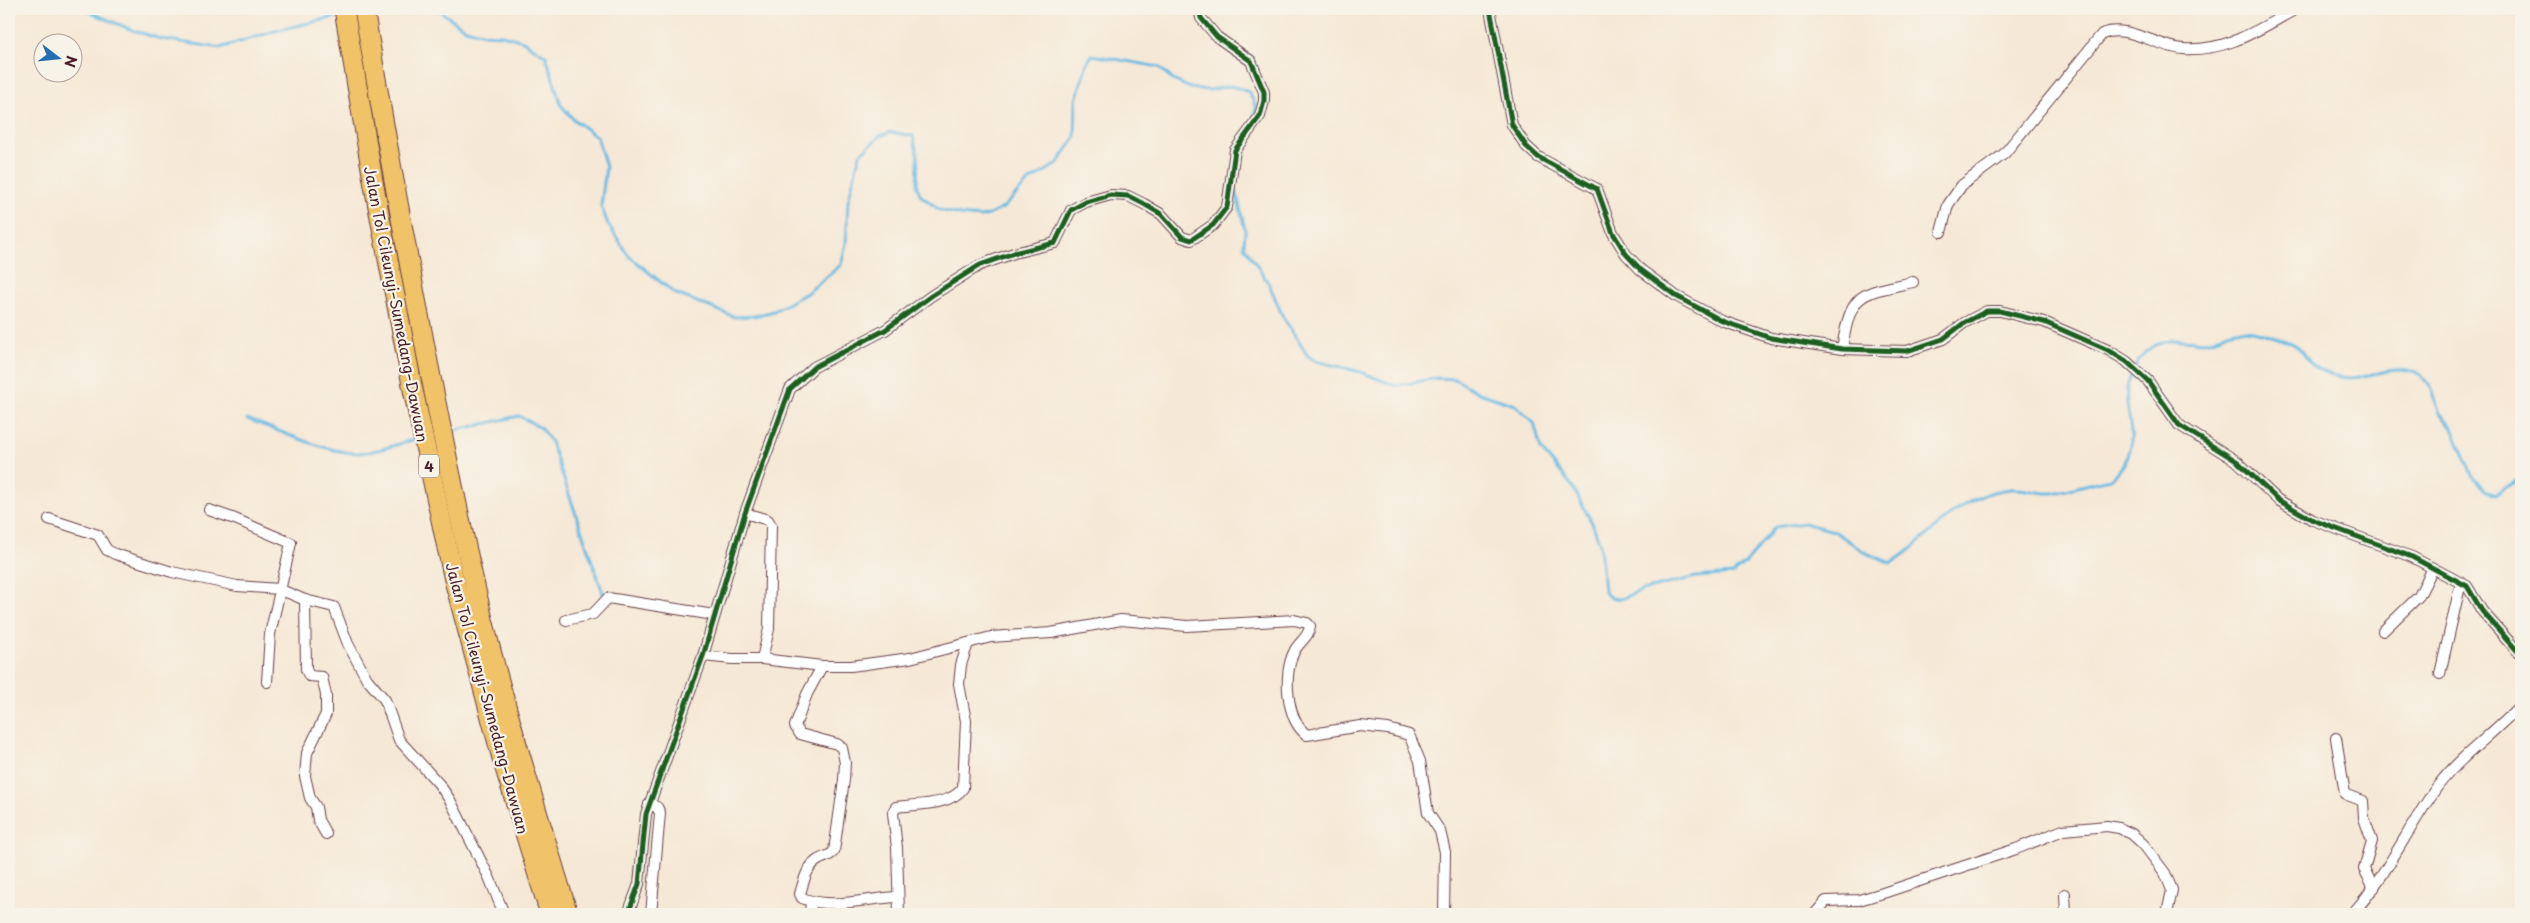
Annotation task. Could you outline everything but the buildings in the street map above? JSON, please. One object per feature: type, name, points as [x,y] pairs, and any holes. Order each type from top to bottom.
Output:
[{"type":"highway","name":"Jalan Tol Cileunyi–Sumedang–Dawuan","points":[[344,9],[374,186],[409,371],[454,580],[503,762],[550,914]]},
{"type":"highway","name":"Jalan Tol Cileunyi–Sumedang–Dawuan","points":[[364,9],[394,182],[472,575],[520,758],[568,914]]},
{"type":"street","points":[[628,914],[639,884],[646,814],[649,804],[703,656],[745,513],[790,389],[814,367],[885,330],[938,291],[980,265],[1014,253],[1055,244],[1071,210],[1086,202],[1111,195],[1128,196],[1161,214],[1182,237],[1191,240],[1213,225],[1227,207],[1235,150],[1260,116],[1264,92],[1251,61],[1217,37],[1201,18],[1199,9]]},
{"type":"street","points":[[1490,9],[1512,125],[1526,146],[1538,157],[1597,189],[1613,233],[1626,254],[1641,270],[1676,296],[1722,321],[1771,338],[1842,349],[1907,351],[1943,339],[1964,323],[1987,311],[2000,311],[2044,322],[2086,339],[2126,361],[2148,382],[2179,425],[2238,462],[2278,500],[2327,526],[2412,556],[2467,586],[2482,611],[2521,655]]},
{"type":"street","points":[[1941,232],[1948,205],[1962,186],[1973,175],[2004,154],[2102,34],[2116,31],[2181,49],[2211,48],[2232,43],[2296,9]]},
{"type":"street","points":[[1842,349],[1847,318],[1859,298],[1874,290],[1913,282]]},
{"type":"street","points":[[209,510],[291,543],[289,560],[279,589],[270,634],[267,682]]},
{"type":"street","points":[[745,513],[768,520],[771,525],[769,630],[762,659]]},
{"type":"street","points":[[49,519],[98,534],[107,550],[162,569],[237,586],[279,589],[305,600],[334,607],[348,644],[367,679],[384,700],[399,740],[450,800],[489,877],[504,914]]},
{"type":"street","points":[[2383,631],[2419,596],[2433,568]]},
{"type":"street","points":[[2440,674],[2460,582]]},
{"type":"street","points":[[566,620],[593,614],[608,598],[714,615]]},
{"type":"street","points":[[305,600],[306,669],[309,676],[322,677],[326,695],[324,721],[307,753],[305,776],[310,798],[316,807],[318,820],[326,834]]},
{"type":"street","points":[[703,656],[732,659],[762,659],[822,666],[851,666],[910,658],[991,637],[1051,633],[1122,620],[1187,626],[1294,620],[1307,623],[1310,626],[1310,633],[1294,650],[1288,667],[1287,683],[1295,722],[1306,735],[1360,726],[1395,730],[1409,736],[1420,761],[1428,813],[1440,831],[1445,852],[1444,914]]},
{"type":"street","points":[[899,914],[897,848],[893,813],[896,807],[948,799],[958,795],[963,788],[966,721],[959,684],[961,665],[968,643]]},
{"type":"street","points":[[822,666],[807,694],[795,726],[800,734],[839,745],[842,748],[845,763],[835,848],[832,854],[813,864],[807,872],[800,894],[802,898],[811,902],[846,903],[898,896]]},
{"type":"street","points":[[2352,914],[2374,888],[2438,786],[2455,766],[2521,704]]},
{"type":"street","points":[[2336,738],[2345,794],[2363,801],[2364,818],[2372,841],[2364,869],[2374,888]]},
{"type":"street","points":[[649,804],[660,810],[651,914]]},
{"type":"street","points":[[1815,914],[1826,901],[1859,900],[2016,849],[2063,830],[2107,826],[2119,828],[2132,834],[2144,845],[2165,873],[2172,890],[2167,914]]},
{"type":"street","points":[[642,862],[655,863]]},
{"type":"street","points":[[2065,894],[2066,914]]},
{"type":"street","points":[[810,914],[811,902]]},
{"type":"waterway","points":[[83,9],[132,30],[161,39],[220,48],[275,31],[339,16]]},
{"type":"waterway","points":[[370,10],[383,9]]},
{"type":"waterway","points":[[437,9],[466,29],[484,34],[502,35],[523,41],[546,56],[561,105],[573,119],[597,137],[606,167],[601,206],[608,224],[629,256],[674,293],[735,317],[754,316],[774,311],[807,293],[841,265],[846,244],[848,201],[860,154],[880,136],[890,132],[913,136],[918,156],[917,187],[921,196],[940,210],[980,217],[1003,208],[1028,182],[1057,164],[1075,138],[1076,100],[1087,63],[1092,55],[1159,67],[1173,80],[1190,88],[1209,90],[1231,86],[1249,92],[1256,107],[1254,117]]},
{"type":"waterway","points":[[1234,182],[1245,230],[1244,246],[1269,284],[1283,317],[1308,356],[1316,361],[1361,372],[1396,386],[1436,378],[1455,379],[1479,393],[1515,405],[1534,423],[1541,449],[1572,486],[1592,523],[1600,544],[1604,592],[1611,598],[1620,599],[1643,590],[1696,577],[1733,574],[1746,563],[1775,527],[1804,523],[1834,531],[1866,553],[1891,563],[1903,556],[1955,511],[1983,496],[2015,489],[2052,493],[2111,479],[2123,465],[2129,452],[2131,427],[2127,390],[2134,368],[2144,354],[2157,344],[2174,340],[2207,342],[2227,332],[2237,330],[2262,333],[2293,344],[2299,348],[2313,366],[2326,373],[2338,376],[2355,378],[2397,370],[2420,374],[2429,385],[2440,413],[2452,428],[2473,477],[2485,490],[2496,494],[2521,478]]},
{"type":"waterway","points":[[448,432],[519,416],[541,428],[551,442],[604,596]]},
{"type":"waterway","points":[[247,419],[302,440],[345,452],[372,451],[417,439]]},
{"type":"cycle path","points":[[628,914],[639,884],[646,814],[703,656],[745,513],[790,389],[814,367],[885,330],[931,296],[980,265],[1014,253],[1055,243],[1071,210],[1086,202],[1111,195],[1128,196],[1161,214],[1182,237],[1191,240],[1213,225],[1227,207],[1235,150],[1260,116],[1264,92],[1251,61],[1217,37],[1201,18],[1199,9]]},
{"type":"cycle path","points":[[1490,9],[1512,125],[1526,146],[1538,157],[1597,189],[1613,233],[1626,254],[1641,270],[1676,296],[1722,321],[1771,338],[1842,349],[1907,351],[1943,339],[1964,323],[1987,311],[2000,311],[2044,322],[2108,350],[2126,361],[2148,381],[2179,425],[2238,462],[2278,500],[2313,520],[2412,557],[2467,586],[2482,611],[2521,655]]}]
